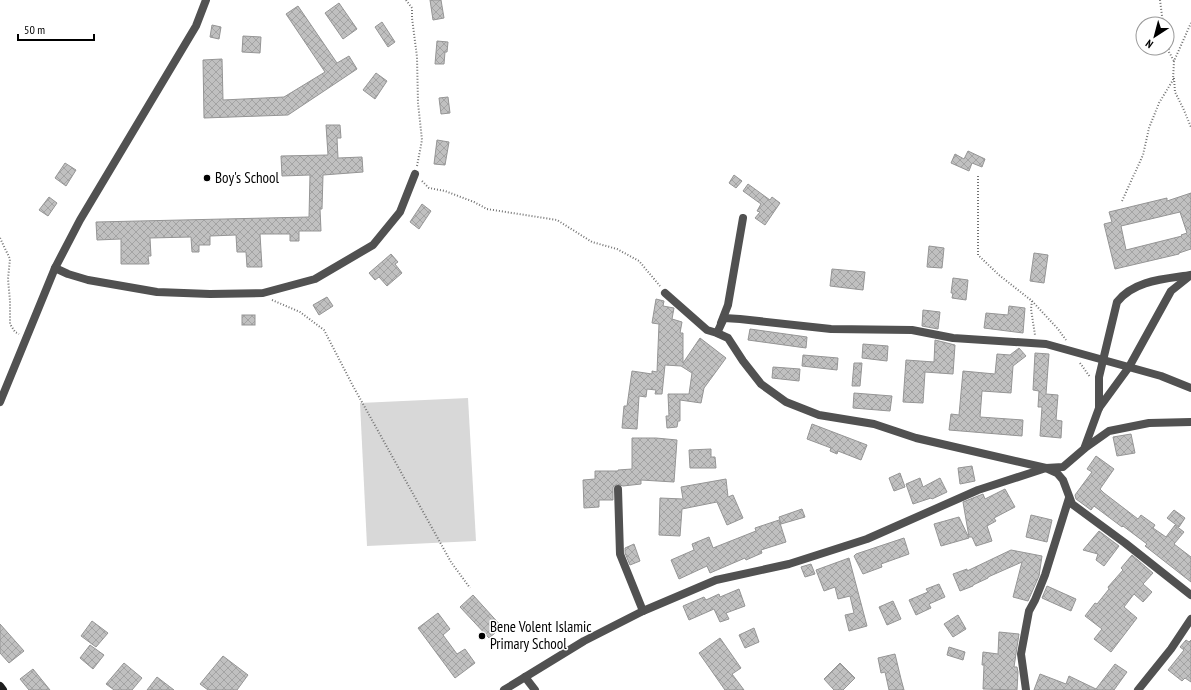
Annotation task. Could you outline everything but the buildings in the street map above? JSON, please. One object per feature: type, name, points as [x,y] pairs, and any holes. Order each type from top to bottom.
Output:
[{"type":"street","points":[[0,402],[55,268],[80,220],[196,26],[206,0]]},
{"type":"street","points":[[55,268],[88,280],[157,292],[210,294],[264,293],[315,279],[373,245],[400,212],[415,174]]},
{"type":"street","points":[[717,332],[728,305],[743,218]]},
{"type":"street","points":[[1100,408],[1099,377],[1117,302],[1123,294],[1132,288],[1159,280],[1191,275]]},
{"type":"street","points":[[1084,449],[1100,408],[1129,367],[1171,291],[1191,275]]},
{"type":"street","points":[[665,293],[707,330],[717,332],[728,338],[743,361],[761,384],[786,402],[819,415],[874,424],[916,438],[1046,468],[1057,473],[1063,480],[1072,504],[1125,543],[1191,595]]},
{"type":"street","points":[[717,332],[724,318],[831,329],[912,330],[960,338],[1046,344],[1161,376],[1191,388]]},
{"type":"street","points":[[504,690],[584,641],[643,611],[716,580],[789,564],[868,539],[978,490],[1046,468],[1063,467],[1084,449],[1109,431],[1149,422],[1191,422]]},
{"type":"street","points":[[618,489],[620,554],[643,611]]},
{"type":"street","points":[[1026,690],[1021,654],[1029,611],[1035,600],[1047,568],[1069,498]]},
{"type":"street","points":[[1138,690],[1171,649],[1191,619]]},
{"type":"street","points":[[525,677],[535,690]]},
{"type":"street","points":[[0,686],[4,690]]},
{"type":"path","points":[[406,0],[412,8],[417,57],[418,102],[422,140],[415,174],[430,188],[459,197],[487,209],[557,220],[592,242],[617,249],[639,261],[665,293]]},
{"type":"path","points":[[1160,0],[1162,16]]},
{"type":"path","points":[[1191,23],[1174,61],[1175,92],[1191,127]]},
{"type":"path","points":[[1171,56],[1174,61]]},
{"type":"path","points":[[1122,201],[1142,155],[1149,128],[1159,104],[1173,80],[1174,71]]},
{"type":"path","points":[[978,176],[978,255],[999,275],[1032,301],[1058,328],[1099,392]]},
{"type":"path","points":[[0,238],[10,259],[8,279],[10,324],[15,332],[25,338]]},
{"type":"path","points":[[264,293],[271,299],[300,312],[324,330],[353,386],[447,555],[470,588]]},
{"type":"path","points":[[1032,301],[1031,309],[1033,327],[1038,344]]},
{"type":"shaded area","points":[[468,398],[476,541],[367,546],[360,403]]},
{"type":"place","name":"Boy's School","points":[[207,178]]},
{"type":"place","name":"Bene Volent Islamic Primary School","points":[[482,636]]}]
